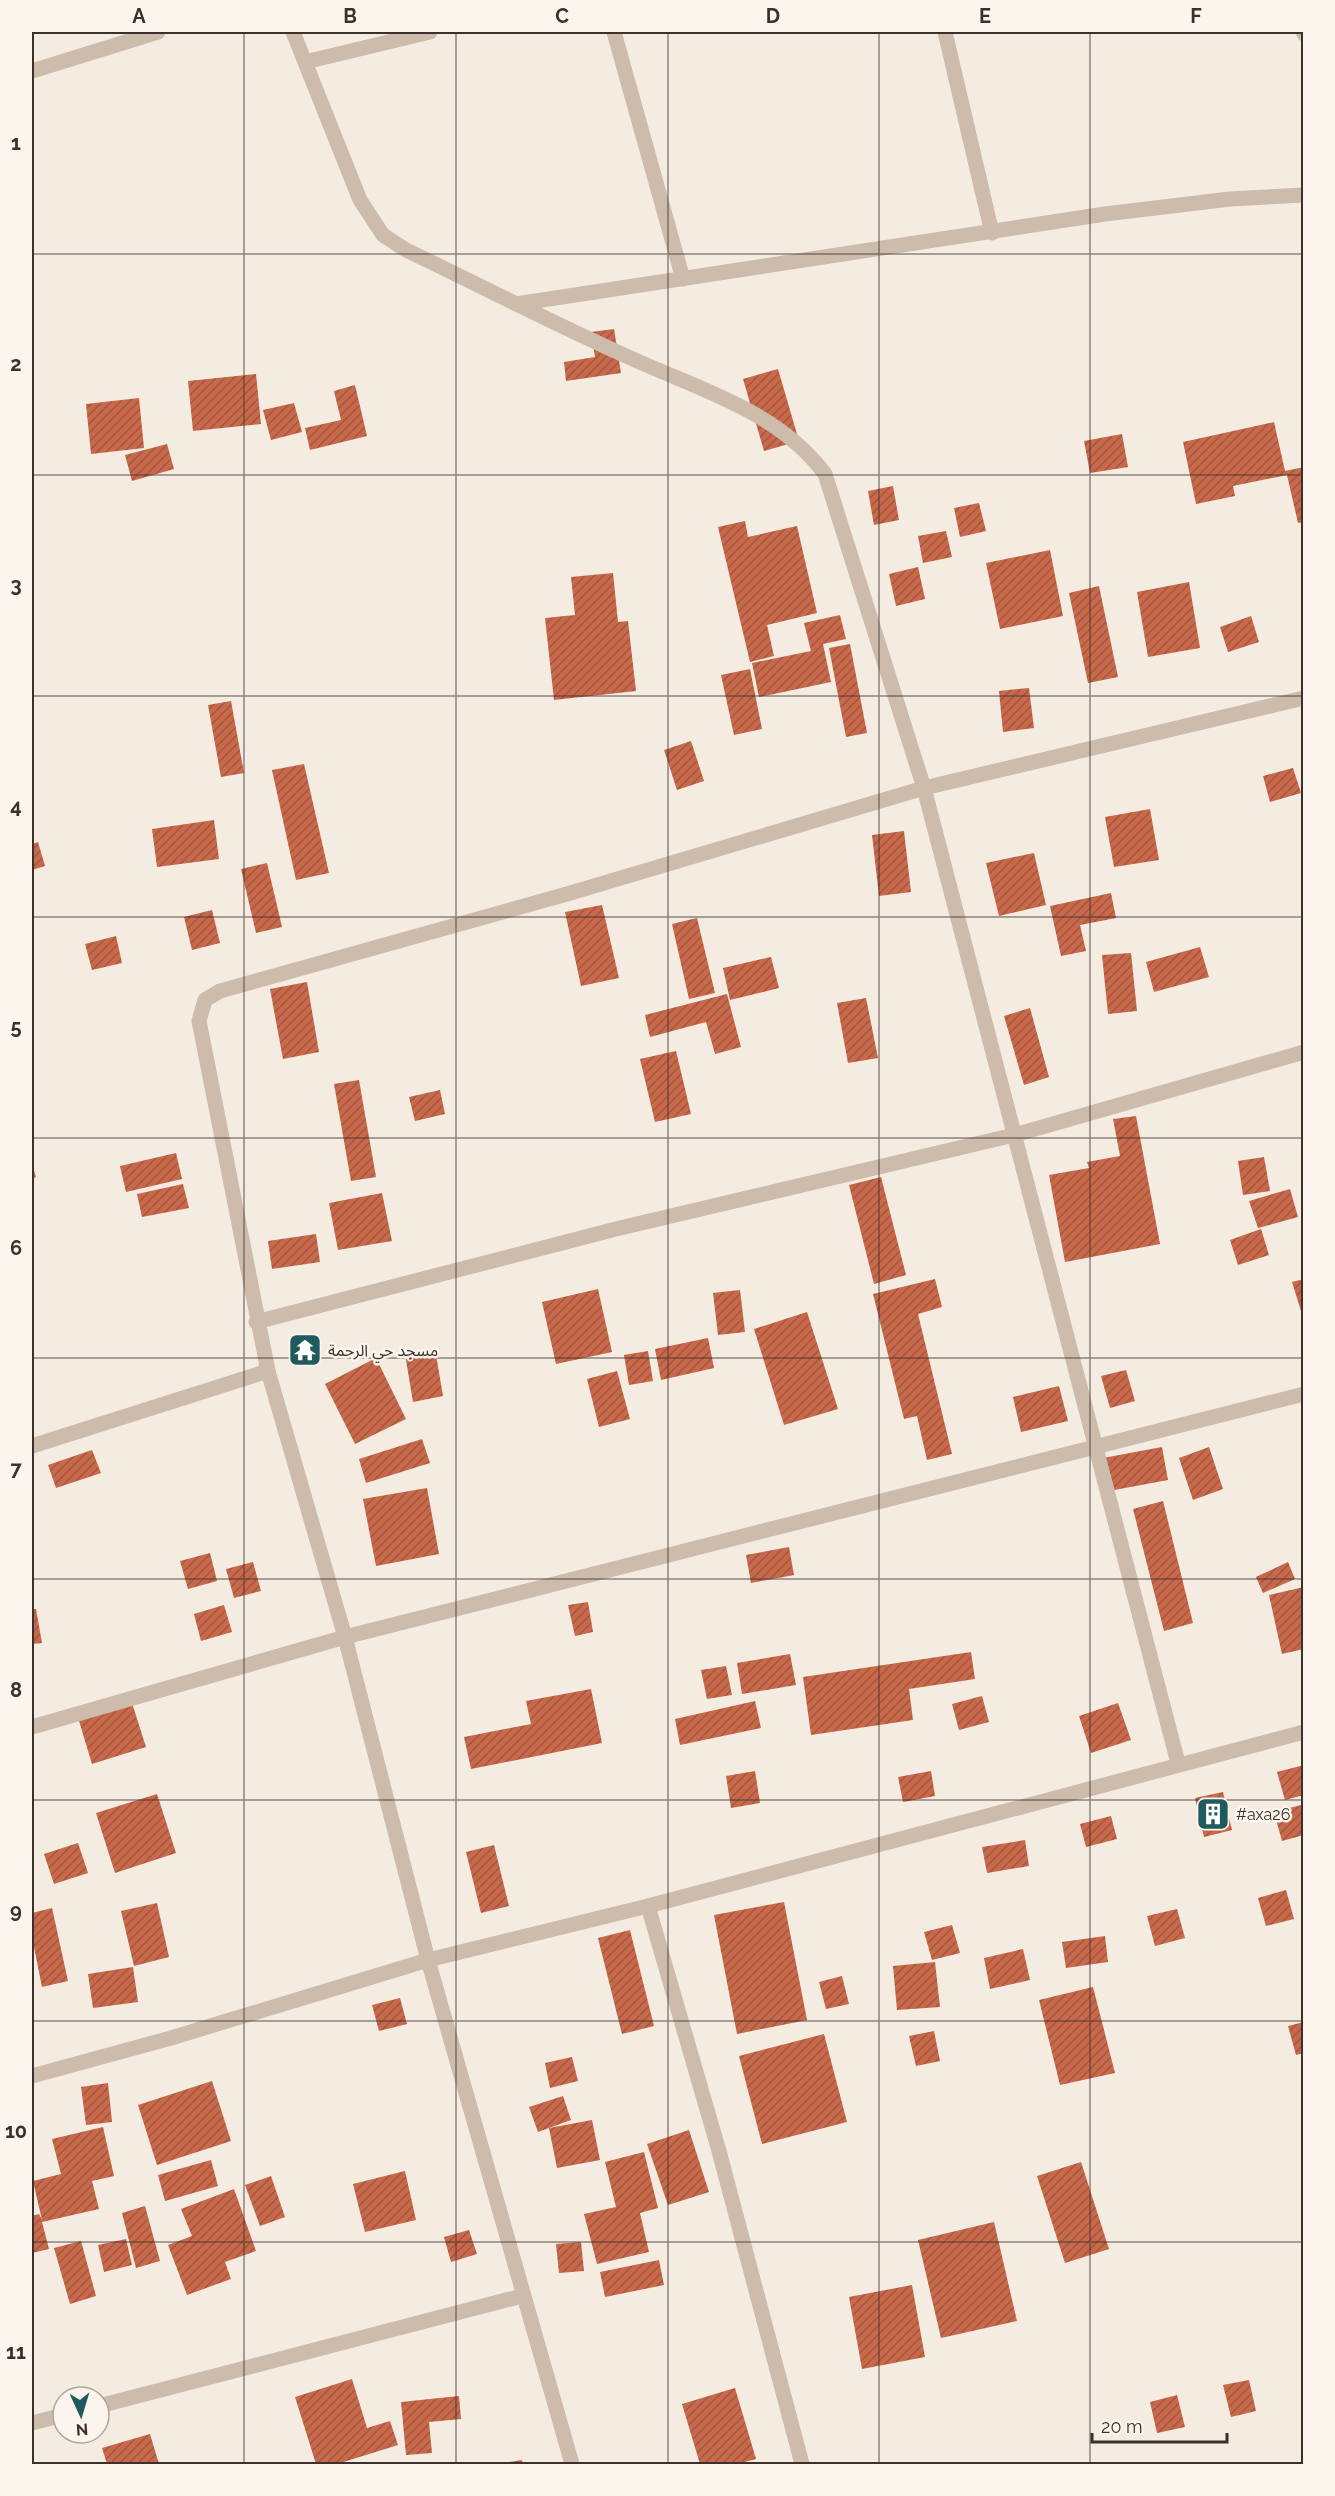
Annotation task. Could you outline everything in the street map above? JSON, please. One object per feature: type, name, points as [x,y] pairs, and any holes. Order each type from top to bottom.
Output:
[{"type":"street","points":[[32,71],[158,32]]},
{"type":"street","points":[[293,32],[360,200],[382,235],[406,250],[516,304],[748,410],[782,429],[808,451],[825,474],[924,788],[1178,1763]]},
{"type":"street","points":[[306,62],[430,32]]},
{"type":"street","points":[[614,32],[683,279]]},
{"type":"street","points":[[945,32],[992,233]]},
{"type":"street","points":[[516,304],[1105,214],[1230,199],[1304,195]]},
{"type":"street","points":[[572,2464],[522,2296],[428,1960],[345,1637],[268,1371],[256,1322],[199,1021],[205,1000],[220,991],[567,894],[924,788],[1304,698]]},
{"type":"street","points":[[256,1322],[616,1229],[1014,1135],[1304,1052]]},
{"type":"street","points":[[32,1446],[268,1371]]},
{"type":"street","points":[[32,1727],[345,1637],[1304,1394]]},
{"type":"street","points":[[32,2076],[171,2038],[428,1960],[648,1906],[1178,1763],[1304,1732]]},
{"type":"street","points":[[648,1906],[719,2151],[802,2464]]},
{"type":"street","points":[[111,2403],[522,2296]]},
{"type":"street","points":[[32,2423],[51,2418]]},
{"type":"building","points":[[614,329],[621,373],[566,381],[564,362],[595,357],[591,332]]},
{"type":"building","points":[[778,369],[799,441],[764,451],[743,379]]},
{"type":"building","points":[[256,374],[261,424],[193,431],[188,381]]},
{"type":"building","points":[[355,385],[367,436],[310,450],[305,428],[341,420],[334,391]]},
{"type":"building","points":[[139,398],[144,448],[91,454],[86,404]]},
{"type":"building","points":[[294,403],[302,432],[271,440],[263,410]]},
{"type":"building","points":[[1274,422],[1285,471],[1304,467],[1304,522],[1298,523],[1287,475],[1233,486],[1235,496],[1196,504],[1183,442]]},
{"type":"building","points":[[1122,434],[1128,467],[1090,473],[1084,441]]},
{"type":"building","points":[[167,444],[174,469],[132,481],[125,455]]},
{"type":"building","points":[[893,486],[899,520],[874,525],[868,491]]},
{"type":"building","points":[[979,503],[986,531],[960,537],[954,508]]},
{"type":"building","points":[[745,521],[748,537],[797,526],[817,613],[767,625],[774,656],[750,662],[718,527]]},
{"type":"building","points":[[946,531],[952,557],[923,563],[918,536]]},
{"type":"building","points":[[1050,550],[1063,616],[1000,629],[986,563]]},
{"type":"building","points":[[918,567],[925,599],[896,606],[889,574]]},
{"type":"building","points":[[613,573],[618,622],[628,621],[636,691],[554,700],[545,618],[575,615],[571,577]]},
{"type":"building","points":[[1189,582],[1200,648],[1148,657],[1137,592]]},
{"type":"building","points":[[1099,586],[1118,677],[1088,683],[1069,593]]},
{"type":"building","points":[[840,615],[846,639],[823,644],[831,682],[759,697],[752,663],[811,651],[804,623]]},
{"type":"building","points":[[1251,616],[1259,642],[1228,652],[1220,627]]},
{"type":"building","points":[[850,644],[867,733],[846,737],[829,648]]},
{"type":"building","points":[[750,669],[762,729],[734,735],[721,675]]},
{"type":"building","points":[[1029,688],[1034,728],[1003,732],[999,691]]},
{"type":"building","points":[[231,701],[244,773],[221,777],[208,705]]},
{"type":"building","points":[[691,741],[704,781],[677,790],[664,750]]},
{"type":"building","points":[[304,764],[329,873],[296,880],[272,770]]},
{"type":"building","points":[[1293,768],[1301,793],[1270,802],[1263,776]]},
{"type":"building","points":[[1150,809],[1159,860],[1114,867],[1105,817]]},
{"type":"building","points":[[214,820],[219,859],[157,867],[152,829]]},
{"type":"building","points":[[904,831],[911,892],[879,896],[872,835]]},
{"type":"building","points":[[38,842],[45,866],[32,870],[32,844]]},
{"type":"building","points":[[1034,853],[1046,905],[999,916],[986,863]]},
{"type":"building","points":[[267,863],[282,927],[256,933],[241,869]]},
{"type":"building","points":[[1111,893],[1116,918],[1080,925],[1086,951],[1061,956],[1050,906]]},
{"type":"building","points":[[602,905],[619,978],[581,986],[565,912]]},
{"type":"building","points":[[212,910],[220,943],[192,950],[184,917]]},
{"type":"building","points":[[697,918],[715,993],[689,999],[672,924]]},
{"type":"building","points":[[116,936],[122,963],[92,970],[85,944]]},
{"type":"building","points":[[1200,947],[1209,977],[1154,992],[1146,962]]},
{"type":"building","points":[[1131,953],[1137,1011],[1108,1014],[1102,955]]},
{"type":"building","points":[[771,957],[779,988],[730,1000],[723,968]]},
{"type":"building","points":[[307,982],[319,1052],[283,1059],[270,989]]},
{"type":"building","points":[[727,994],[741,1047],[715,1054],[706,1022],[650,1037],[645,1015]]},
{"type":"building","points":[[866,998],[878,1058],[848,1063],[837,1003]]},
{"type":"building","points":[[1030,1008],[1049,1077],[1024,1085],[1004,1016]]},
{"type":"building","points":[[676,1051],[691,1114],[655,1122],[640,1059]]},
{"type":"building","points":[[359,1080],[376,1177],[351,1181],[334,1084]]},
{"type":"building","points":[[440,1090],[445,1114],[415,1121],[409,1097]]},
{"type":"building","points":[[1136,1116],[1160,1244],[1065,1262],[1049,1175],[1089,1168],[1087,1162],[1120,1156],[1113,1119]]},
{"type":"building","points":[[176,1153],[182,1179],[126,1192],[120,1166]]},
{"type":"building","points":[[1264,1157],[1270,1191],[1243,1195],[1238,1161]]},
{"type":"building","points":[[32,1164],[36,1177],[32,1179]]},
{"type":"building","points":[[881,1177],[906,1275],[874,1284],[849,1185]]},
{"type":"building","points":[[183,1184],[189,1208],[142,1217],[137,1194]]},
{"type":"building","points":[[1290,1189],[1298,1217],[1258,1228],[1249,1201]]},
{"type":"building","points":[[382,1193],[392,1241],[338,1250],[329,1203]]},
{"type":"building","points":[[1261,1229],[1269,1255],[1238,1265],[1230,1240]]},
{"type":"building","points":[[316,1234],[320,1262],[272,1269],[268,1241]]},
{"type":"building","points":[[935,1279],[942,1307],[918,1314],[952,1454],[927,1460],[917,1416],[904,1419],[873,1294]]},
{"type":"building","points":[[1304,1279],[1304,1310],[1301,1311],[1292,1282]]},
{"type":"building","points":[[598,1289],[612,1352],[556,1364],[542,1302]]},
{"type":"building","points":[[740,1290],[745,1332],[718,1335],[713,1293]]},
{"type":"building","points":[[807,1312],[838,1409],[784,1425],[754,1329]]},
{"type":"building","points":[[708,1338],[714,1368],[661,1380],[655,1349]]},
{"type":"building","points":[[435,1349],[443,1396],[413,1402],[405,1354]]},
{"type":"building","points":[[648,1351],[653,1381],[629,1385],[624,1355]]},
{"type":"building","points":[[376,1358],[406,1419],[355,1444],[325,1384]]},
{"type":"building","points":[[1126,1370],[1135,1401],[1110,1408],[1101,1376]]},
{"type":"building","points":[[617,1371],[630,1419],[599,1427],[587,1379]]},
{"type":"building","points":[[1059,1386],[1068,1421],[1021,1432],[1013,1397]]},
{"type":"building","points":[[422,1439],[430,1463],[366,1483],[359,1459]]},
{"type":"building","points":[[1162,1447],[1168,1480],[1109,1491],[1103,1458]]},
{"type":"building","points":[[1209,1447],[1223,1489],[1193,1500],[1179,1458]]},
{"type":"building","points":[[92,1450],[101,1473],[56,1488],[48,1465]]},
{"type":"building","points":[[427,1488],[439,1554],[376,1566],[363,1499]]},
{"type":"building","points":[[1163,1501],[1193,1623],[1164,1631],[1133,1509]]},
{"type":"building","points":[[789,1547],[794,1575],[751,1583],[746,1555]]},
{"type":"building","points":[[210,1553],[217,1581],[188,1589],[180,1561]]},
{"type":"building","points":[[253,1562],[261,1591],[234,1598],[226,1569]]},
{"type":"building","points":[[1288,1562],[1295,1579],[1263,1593],[1256,1577]]},
{"type":"building","points":[[1304,1587],[1304,1649],[1282,1654],[1269,1595]]},
{"type":"building","points":[[588,1602],[593,1632],[575,1636],[568,1605]]},
{"type":"building","points":[[224,1605],[232,1632],[201,1641],[194,1614]]},
{"type":"building","points":[[32,1609],[36,1609],[42,1643],[32,1644]]},
{"type":"building","points":[[971,1652],[975,1679],[909,1689],[913,1720],[811,1735],[803,1677]]},
{"type":"building","points":[[790,1654],[796,1685],[742,1694],[737,1663]]},
{"type":"building","points":[[726,1666],[732,1695],[707,1699],[701,1670]]},
{"type":"building","points":[[591,1689],[602,1743],[471,1769],[464,1737],[531,1724],[526,1701]]},
{"type":"building","points":[[982,1696],[989,1722],[959,1730],[952,1704]]},
{"type":"building","points":[[755,1701],[761,1728],[680,1745],[675,1719]]},
{"type":"building","points":[[132,1703],[146,1747],[92,1764],[79,1721]]},
{"type":"building","points":[[1118,1703],[1131,1740],[1091,1753],[1079,1716]]},
{"type":"building","name":"#axa26","points":[[1304,1765],[1304,1795],[1285,1800],[1277,1772]]},
{"type":"building","points":[[755,1771],[760,1803],[731,1808],[726,1776]]},
{"type":"building","points":[[931,1771],[935,1796],[903,1802],[898,1777]]},
{"type":"building","name":"#axa26","points":[[1223,1792],[1232,1830],[1204,1837],[1195,1798]]},
{"type":"building","points":[[157,1794],[176,1853],[115,1873],[96,1813]]},
{"type":"building","name":"#axa26","points":[[1301,1805],[1304,1835],[1282,1841],[1274,1812]]},
{"type":"building","points":[[1111,1816],[1117,1839],[1086,1847],[1080,1824]]},
{"type":"building","points":[[1025,1840],[1029,1866],[987,1873],[982,1847]]},
{"type":"building","points":[[78,1843],[88,1873],[54,1884],[44,1854]]},
{"type":"building","points":[[494,1845],[509,1906],[481,1913],[466,1852]]},
{"type":"building","points":[[1286,1890],[1294,1919],[1266,1926],[1258,1898]]},
{"type":"building","points":[[784,1902],[807,2020],[737,2034],[714,1915]]},
{"type":"building","points":[[157,1903],[169,1957],[134,1966],[121,1911]]},
{"type":"building","points":[[52,1908],[68,1981],[42,1987],[32,1937],[32,1913]]},
{"type":"building","points":[[1177,1909],[1185,1938],[1155,1946],[1147,1916]]},
{"type":"building","points":[[952,1925],[960,1953],[932,1960],[924,1932]]},
{"type":"building","points":[[630,1930],[654,2026],[622,2034],[598,1938]]},
{"type":"building","points":[[1105,1936],[1108,1962],[1066,1968],[1062,1942]]},
{"type":"building","points":[[1023,1949],[1030,1980],[990,1989],[984,1958]]},
{"type":"building","points":[[935,1962],[940,2007],[897,2010],[893,1966]]},
{"type":"building","points":[[133,1967],[138,2002],[93,2008],[88,1974]]},
{"type":"building","points":[[842,1976],[849,2004],[826,2009],[819,1982]]},
{"type":"building","points":[[1093,1987],[1115,2073],[1060,2085],[1039,2000]]},
{"type":"building","points":[[400,1998],[407,2024],[379,2031],[372,2005]]},
{"type":"building","points":[[1304,2022],[1304,2053],[1296,2055],[1288,2026]]},
{"type":"building","points":[[934,2031],[940,2061],[916,2066],[909,2036]]},
{"type":"building","points":[[824,2034],[847,2122],[762,2144],[739,2056]]},
{"type":"building","points":[[572,2057],[578,2081],[550,2088],[545,2063]]},
{"type":"building","points":[[212,2081],[231,2141],[157,2165],[138,2105]]},
{"type":"building","points":[[108,2083],[112,2122],[86,2125],[81,2087]]},
{"type":"building","points":[[563,2096],[571,2120],[538,2132],[529,2107]]},
{"type":"building","points":[[592,2120],[600,2160],[557,2168],[549,2128]]},
{"type":"building","points":[[103,2127],[114,2176],[92,2181],[99,2209],[42,2222],[49,2249],[32,2253],[32,2216],[39,2214],[42,2220],[33,2181],[61,2174],[52,2139]]},
{"type":"building","points":[[689,2130],[709,2192],[668,2205],[647,2144]]},
{"type":"building","points":[[644,2152],[658,2208],[640,2213],[649,2252],[597,2264],[584,2214],[616,2207],[605,2162]]},
{"type":"building","points":[[211,2160],[218,2186],[165,2201],[158,2175]]},
{"type":"building","points":[[1081,2162],[1109,2249],[1065,2263],[1037,2176]]},
{"type":"building","points":[[405,2171],[416,2220],[365,2232],[353,2184]]},
{"type":"building","points":[[271,2176],[285,2217],[260,2226],[245,2185]]},
{"type":"building","points":[[234,2189],[256,2251],[225,2262],[231,2279],[187,2295],[168,2245],[192,2236],[181,2209]]},
{"type":"building","points":[[145,2206],[160,2261],[136,2268],[122,2213]]},
{"type":"building","points":[[994,2222],[1017,2321],[941,2338],[918,2240]]},
{"type":"building","points":[[469,2230],[477,2254],[451,2262],[444,2237]]},
{"type":"building","points":[[126,2239],[132,2265],[104,2272],[98,2245]]},
{"type":"building","points":[[81,2241],[96,2296],[70,2304],[54,2248]]},
{"type":"building","points":[[581,2242],[584,2271],[559,2273],[556,2244]]},
{"type":"building","points":[[659,2260],[664,2285],[605,2297],[600,2272]]},
{"type":"building","points":[[912,2285],[925,2357],[862,2369],[849,2297]]},
{"type":"building","points":[[352,2379],[367,2428],[390,2421],[398,2445],[337,2464],[316,2464],[295,2397]]},
{"type":"building","points":[[1249,2380],[1256,2411],[1231,2417],[1223,2385]]},
{"type":"building","points":[[735,2388],[756,2459],[737,2464],[700,2464],[682,2404]]},
{"type":"building","points":[[1177,2395],[1185,2427],[1157,2433],[1150,2402]]},
{"type":"building","points":[[459,2396],[461,2419],[429,2422],[432,2453],[406,2455],[401,2402]]},
{"type":"building","points":[[150,2434],[159,2464],[107,2464],[102,2448]]},
{"type":"building","points":[[522,2460],[523,2464],[504,2464],[504,2463]]},
{"type":"place","name":"مسجد حي الرحمة","points":[[305,1350]]},
{"type":"place","name":"#axa26","points":[[1213,1814]]}]
